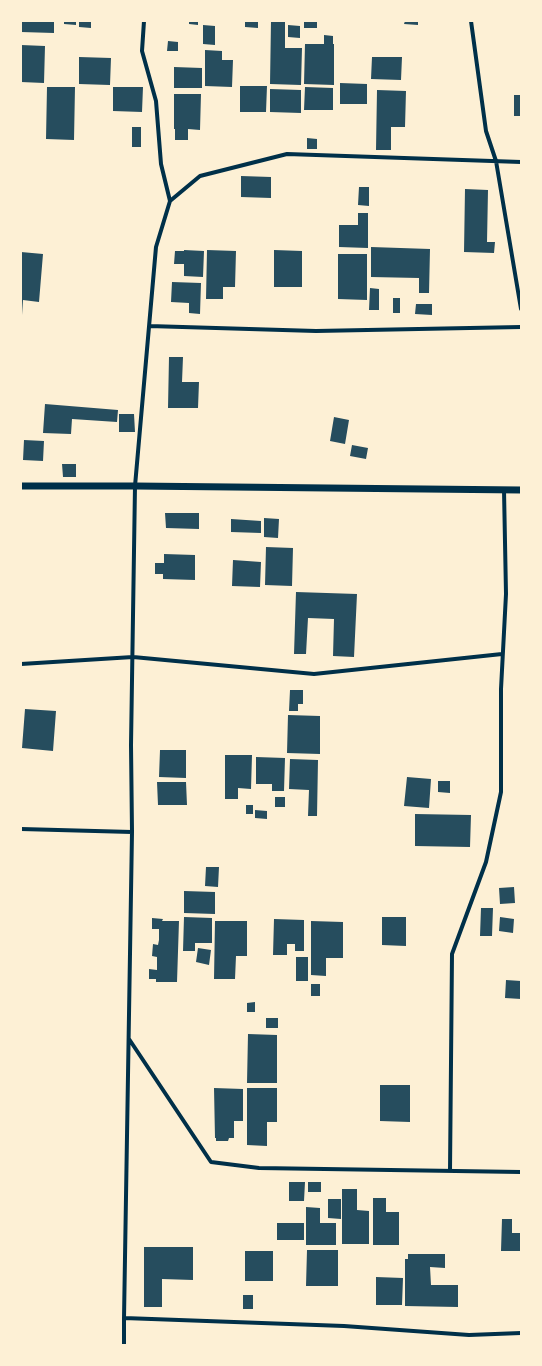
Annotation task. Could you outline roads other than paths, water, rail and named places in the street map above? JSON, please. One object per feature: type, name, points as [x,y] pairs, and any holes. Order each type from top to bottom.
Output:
[{"type":"street","points":[[124,1345],[132,832],[131,745],[136,486],[156,247],[170,201],[161,164],[156,101],[142,50],[144,21]]},
{"type":"street","points":[[471,21],[486,131],[496,161],[521,309]]},
{"type":"street","points":[[170,201],[200,176],[287,154],[521,162]]},
{"type":"street","points":[[149,326],[316,331],[521,327]]},
{"type":"street","points":[[21,486],[521,490]]},
{"type":"street","points":[[450,1172],[452,954],[486,862],[501,792],[501,689],[506,594],[504,490]]},
{"type":"street","points":[[21,664],[133,657],[314,674],[502,654]]},
{"type":"street","points":[[21,829],[132,832]]},
{"type":"street","points":[[128,1039],[211,1162],[259,1168],[521,1172]]},
{"type":"street","points":[[124,1318],[344,1326],[469,1335],[521,1334]]}]
